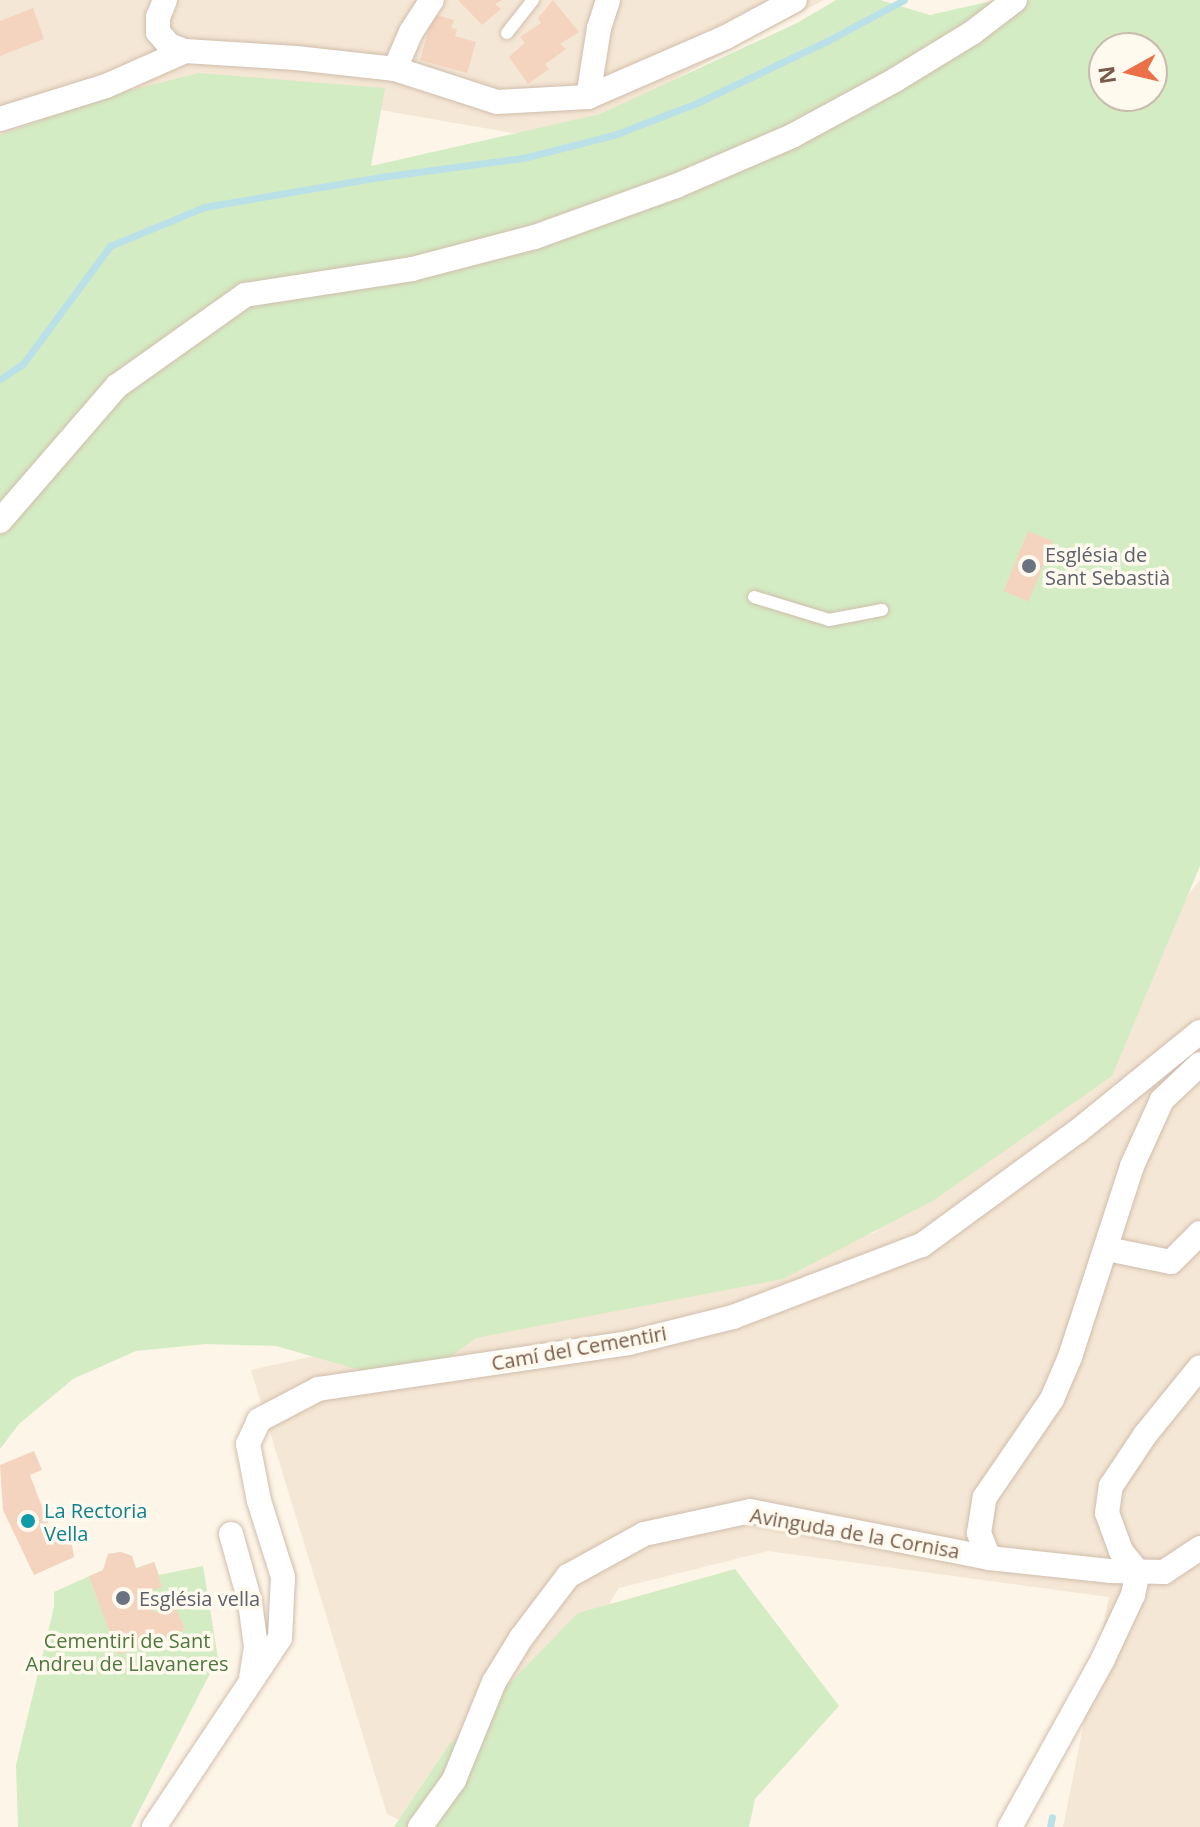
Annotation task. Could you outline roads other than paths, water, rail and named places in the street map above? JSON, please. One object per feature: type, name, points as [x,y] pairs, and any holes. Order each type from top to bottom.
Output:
[{"type":"street","points":[[165,0],[158,32],[169,45],[185,51],[296,58],[395,69],[497,102],[588,97],[726,37],[795,0]]},
{"type":"street","points":[[395,69],[411,32],[432,0]]},
{"type":"street","points":[[588,97],[599,28],[608,0]]},
{"type":"street","points":[[0,521],[117,386],[245,295],[412,269],[535,237],[676,186],[792,136],[895,80],[972,33],[1015,0]]},
{"type":"street","points":[[0,119],[106,86],[185,51]]},
{"type":"street","name":"Camí del Cementiri","points":[[154,1827],[280,1638],[283,1577],[259,1501],[248,1444],[259,1420],[318,1389],[629,1343],[733,1317],[922,1245],[1078,1131],[1200,1032]]},
{"type":"street","points":[[989,1558],[979,1533],[985,1497],[1052,1399],[1107,1249],[1132,1166],[1162,1100],[1200,1064]]},
{"type":"street","points":[[1107,1249],[1171,1262],[1200,1233]]},
{"type":"street","points":[[1010,1827],[1103,1659],[1133,1595],[1138,1572],[1121,1551],[1107,1513],[1111,1486],[1145,1435],[1200,1367]]},
{"type":"street","name":"Avinguda de la Cornisa","points":[[420,1827],[454,1780],[494,1682],[530,1626],[568,1576],[644,1534],[750,1511],[989,1558],[1138,1572],[1164,1572],[1200,1548]]},
{"type":"street","points":[[231,1534],[250,1602],[256,1647],[249,1688]]},
{"type":"lane","points":[[507,33],[533,0]]},
{"type":"lane","points":[[754,597],[829,620],[882,610]]},
{"type":"waterway","points":[[0,379],[23,364],[110,246],[204,207],[380,177],[523,158],[614,135],[697,103],[829,40],[904,0]]},
{"type":"waterway","points":[[1050,1827],[1052,1817]]},
{"type":"place","name":"Església de Sant Sebastià","points":[[1029,566]]},
{"type":"place","name":"La Rectoria Vella","points":[[28,1521]]},
{"type":"place","name":"Església vella","points":[[123,1598]]},
{"type":"park label","name":"Cementiri de Sant Andreu de Llavaneres","points":[[127,1652]]}]
